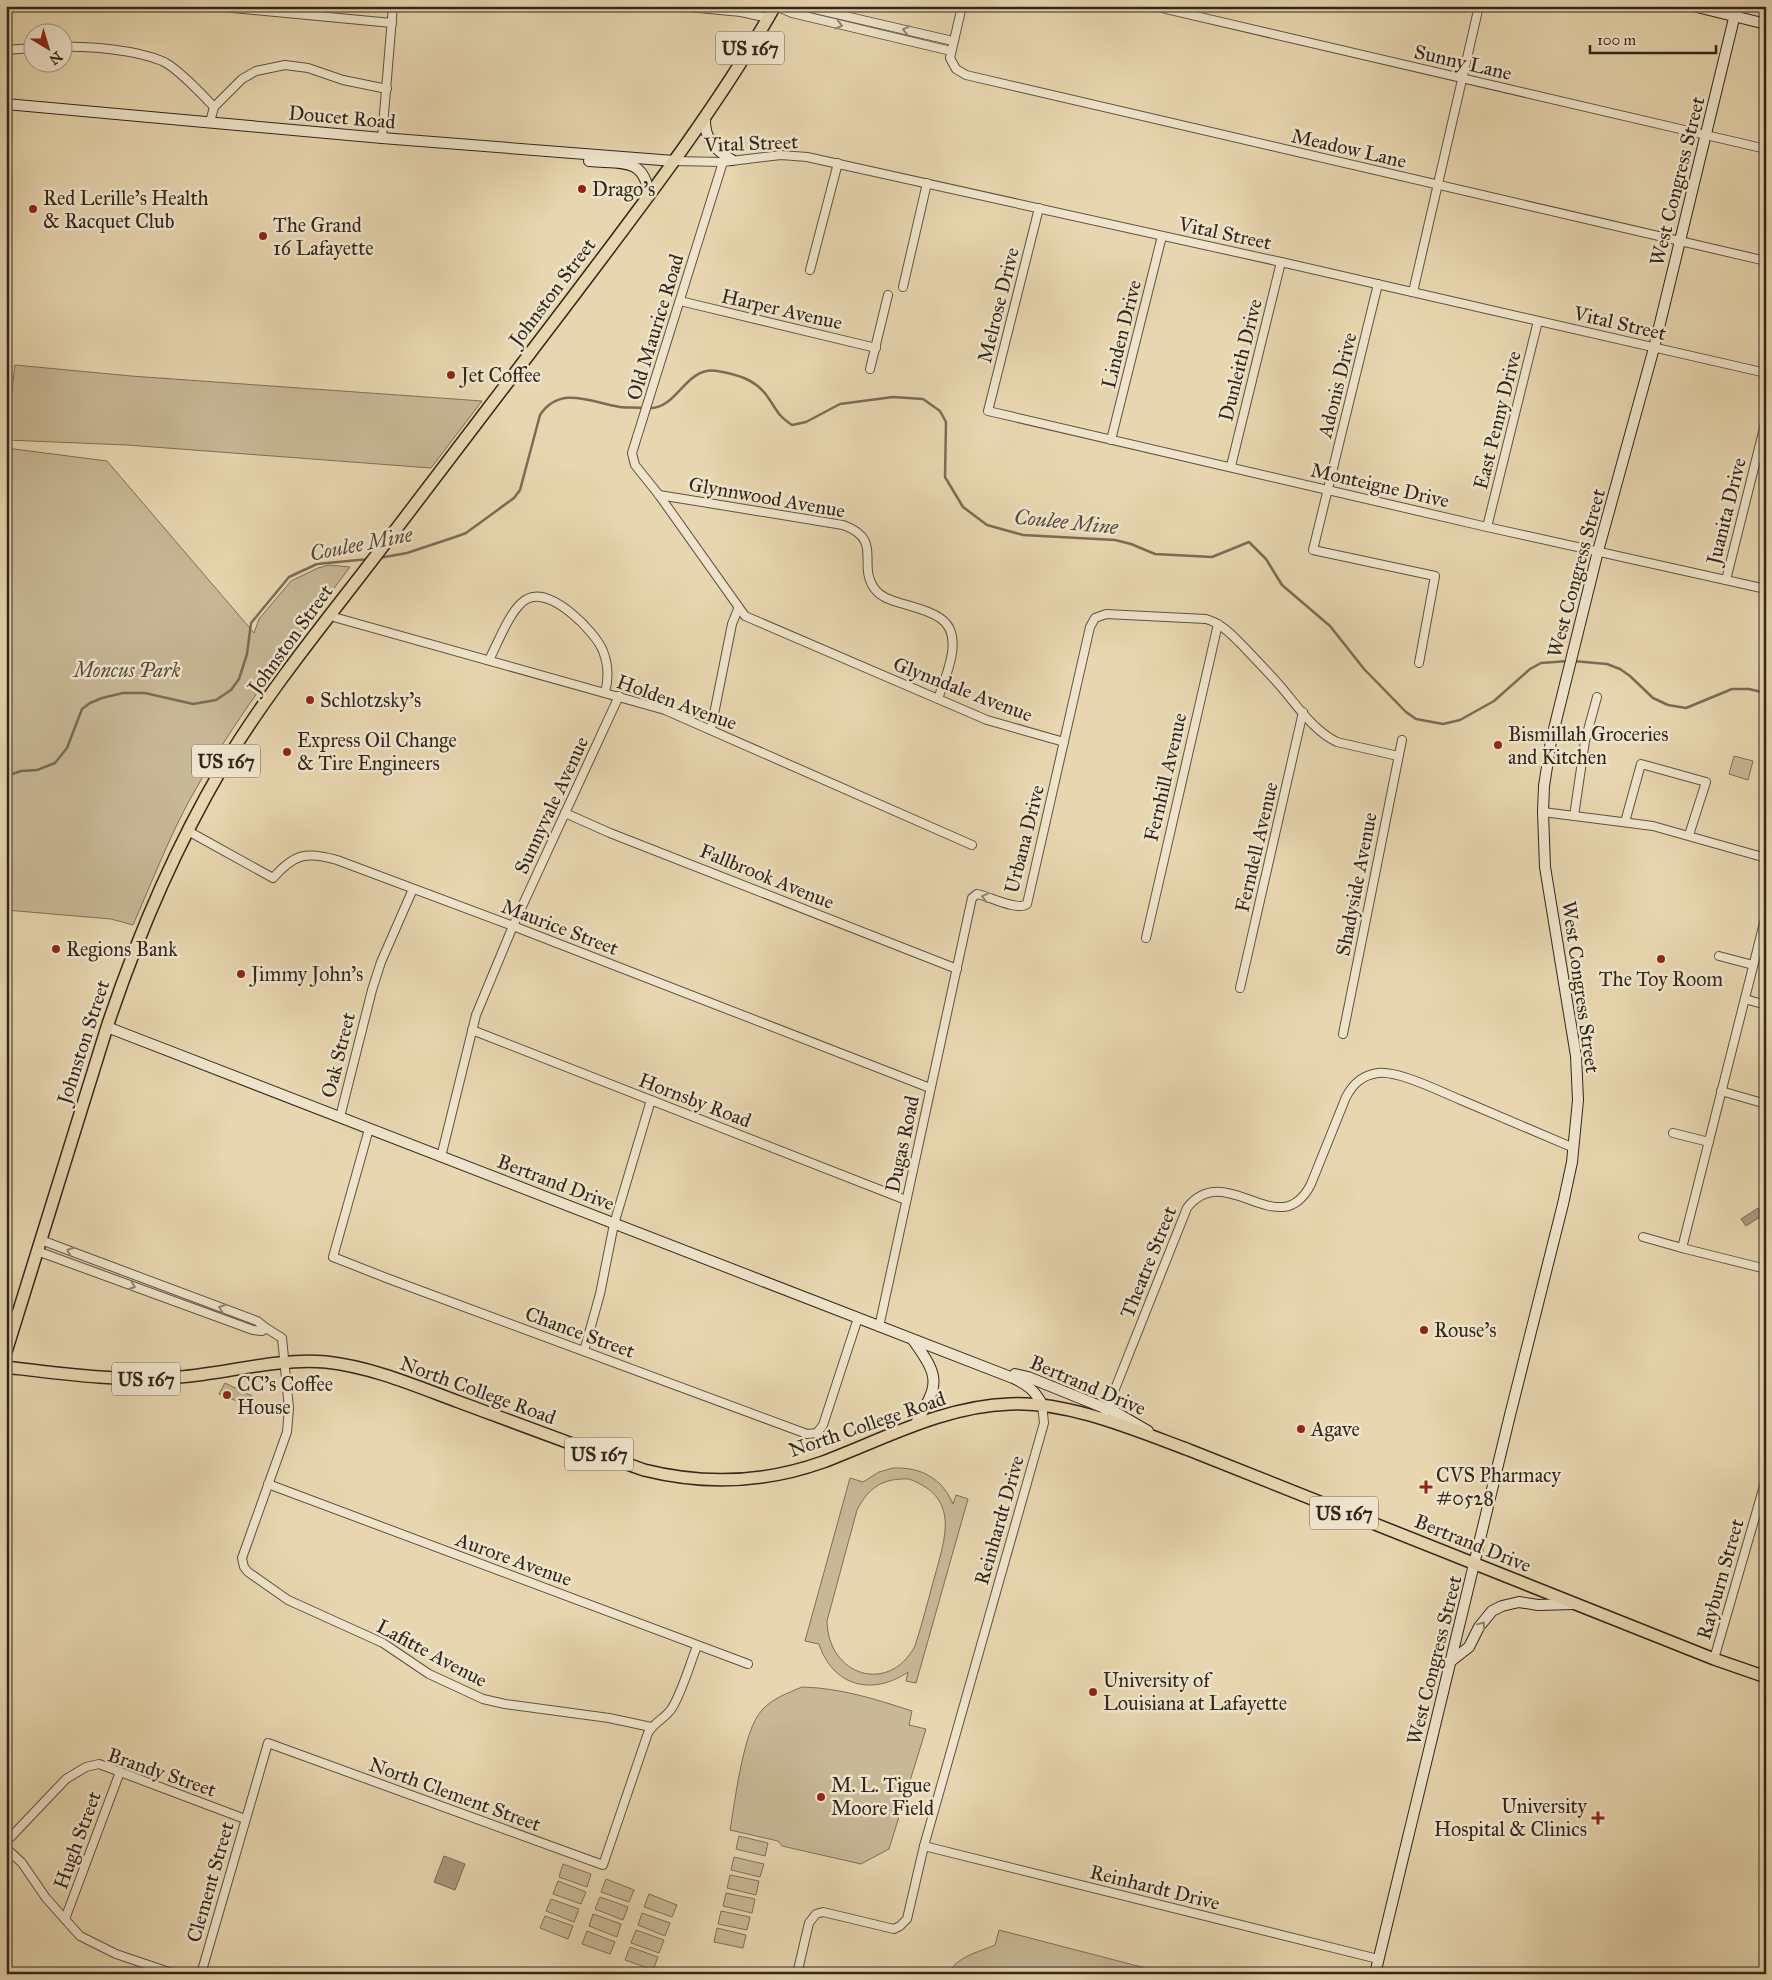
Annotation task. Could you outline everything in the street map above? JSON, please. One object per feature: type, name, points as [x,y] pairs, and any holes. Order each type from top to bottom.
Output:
[{"type":"main road","name":"Johnston Street","points":[[6,1352],[107,1027],[132,956],[154,903],[188,831],[233,750],[330,616],[674,161],[705,118],[776,6]]},
{"type":"main road","points":[[1693,6],[1735,11],[1766,24]]},
{"type":"main road","name":"West Congress Street","points":[[1375,1974],[1510,1415],[1564,1204],[1574,1148],[1578,1100],[1576,1056],[1545,867],[1543,812],[1547,763],[1598,552],[1654,348],[1707,135],[1735,11]]},
{"type":"main road","name":"Doucet Road","points":[[6,104],[440,143],[674,161]]},
{"type":"main road","points":[[705,118],[705,126],[711,145],[727,161]]},
{"type":"main road","points":[[440,143],[465,149],[633,165],[643,174],[648,196]]},
{"type":"main road","name":"Bertrand Drive","points":[[107,1027],[1027,1384],[1037,1394],[1042,1404],[1105,1414]]},
{"type":"main road","points":[[912,1339],[929,1362],[934,1378],[929,1400],[915,1425]]},
{"type":"main road","name":"North College Road","points":[[6,1367],[88,1377],[158,1379],[285,1361],[325,1362],[344,1365],[389,1376],[618,1461],[659,1474],[688,1479],[742,1480],[778,1474],[823,1462],[950,1413],[979,1407],[1010,1404],[1042,1404]]},
{"type":"main road","name":"Bertrand Drive","points":[[992,1370],[1028,1377],[1166,1441],[1574,1604],[1714,1659],[1766,1677]]},
{"type":"main road","points":[[1451,1661],[1469,1647],[1479,1627],[1492,1611],[1502,1606],[1519,1602],[1538,1605],[1574,1604]]},
{"type":"street","points":[[212,6],[392,23]]},
{"type":"street","points":[[382,138],[393,6]]},
{"type":"street","points":[[677,6],[741,12],[768,18]]},
{"type":"street","points":[[776,6],[792,13],[951,51],[962,6]]},
{"type":"street","points":[[802,6],[954,41]]},
{"type":"street","name":"Sunny Lane","points":[[1153,6],[1766,149]]},
{"type":"street","points":[[1413,292],[1436,185],[1479,6]]},
{"type":"street","points":[[872,33],[874,23]]},
{"type":"street","points":[[72,46],[87,46],[163,61],[199,91],[214,107]]},
{"type":"street","points":[[6,50],[22,49]]},
{"type":"street","name":"Meadow Lane","points":[[951,51],[951,62],[956,69],[966,76],[1766,262]]},
{"type":"street","points":[[210,122],[214,107],[242,79],[256,71],[285,65],[308,68],[343,80],[386,89]]},
{"type":"street","name":"Vital Street","points":[[674,161],[727,161],[761,156],[790,155],[838,163],[1766,373]]},
{"type":"street","name":"Old Maurice Road","points":[[659,495],[632,460],[632,453],[727,161]]},
{"type":"street","points":[[810,270],[838,163]]},
{"type":"street","points":[[903,286],[927,183]]},
{"type":"street","name":"Melrose Drive","points":[[988,410],[1039,208]]},
{"type":"street","name":"Linden Drive","points":[[1111,440],[1162,236]]},
{"type":"street","name":"Dunleith Drive","points":[[1231,466],[1281,262]]},
{"type":"street","name":"Adonis Drive","points":[[1378,284],[1313,550],[1435,576],[1419,663]]},
{"type":"street","points":[[870,369],[888,294]]},
{"type":"street","name":"Harper Avenue","points":[[680,301],[876,348]]},
{"type":"street","name":"East Penny Drive","points":[[1487,527],[1538,321]]},
{"type":"street","name":"Monteigne Drive","points":[[988,410],[1487,527],[1766,590]]},
{"type":"street","name":"Juanita Drive","points":[[1726,580],[1766,420]]},
{"type":"street","points":[[659,495],[738,609],[732,624],[711,729]]},
{"type":"street","name":"Glynnwood Avenue","points":[[659,495],[827,522],[859,532],[865,540],[872,584],[878,593],[889,599],[936,616],[948,625],[951,632],[952,648],[938,699]]},
{"type":"street","points":[[489,660],[518,605],[534,596],[546,597],[570,612],[599,643],[608,671],[605,692]]},
{"type":"street","name":"Glynndale Avenue","points":[[738,609],[744,616],[999,724],[1064,742]]},
{"type":"street","points":[[1064,742],[1090,627],[1095,618],[1101,615],[1115,614],[1206,619],[1218,624],[1233,636],[1267,671],[1316,727],[1337,742],[1398,756]]},
{"type":"street","name":"Holden Avenue","points":[[330,616],[665,710],[972,846]]},
{"type":"street","name":"Fernhill Avenue","points":[[1146,938],[1218,624]]},
{"type":"street","name":"Sunnyvale Avenue","points":[[441,1157],[472,1030],[485,992],[513,926],[619,696]]},
{"type":"street","points":[[1574,816],[1585,741],[1596,697]]},
{"type":"street","name":"Ferndell Avenue","points":[[1240,988],[1303,712]]},
{"type":"street","name":"Shadyside Avenue","points":[[1343,1034],[1402,740]]},
{"type":"street","name":"Urbana Drive","points":[[956,969],[974,895],[981,895],[1016,906],[1024,906],[1029,900],[1064,742]]},
{"type":"street","points":[[1625,822],[1641,764],[1706,782],[1689,835]]},
{"type":"street","points":[[1543,812],[1654,826],[1766,858]]},
{"type":"street","name":"Fallbrook Avenue","points":[[565,813],[610,833],[956,969]]},
{"type":"street","name":"Maurice Street","points":[[188,831],[273,878],[285,865],[301,856],[317,855],[337,860],[513,926],[930,1088]]},
{"type":"street","name":"Oak Street","points":[[340,1117],[372,990],[381,962],[413,888]]},
{"type":"street","points":[[1682,1248],[1766,915]]},
{"type":"street","points":[[1719,956],[1753,965]]},
{"type":"street","name":"Dugas Road","points":[[879,1326],[956,969]]},
{"type":"street","points":[[1744,999],[1766,1005]]},
{"type":"street","name":"Hornsby Road","points":[[472,1030],[906,1200]]},
{"type":"street","name":"Theatre Street","points":[[1105,1414],[1187,1208],[1198,1197],[1215,1191],[1234,1194],[1269,1207],[1284,1207],[1297,1201],[1311,1184],[1346,1097],[1354,1084],[1362,1078],[1374,1074],[1388,1074],[1421,1084],[1574,1148]]},
{"type":"street","points":[[1722,1091],[1766,1104]]},
{"type":"street","points":[[584,1350],[600,1294],[614,1224],[651,1100]]},
{"type":"street","name":"Chance Street","points":[[369,1129],[332,1257],[807,1434],[817,1433],[823,1425],[858,1318]]},
{"type":"street","points":[[1673,1133],[1709,1142]]},
{"type":"street","points":[[1644,1237],[1766,1269]]},
{"type":"street","points":[[39,1246],[257,1320],[282,1338],[288,1424],[282,1448],[268,1484]]},
{"type":"street","points":[[39,1246],[186,1306],[253,1330],[262,1332],[266,1328]]},
{"type":"street","points":[[186,1306],[190,1296]]},
{"type":"street","name":"Reinhardt Drive","points":[[797,1974],[809,1923],[818,1913],[823,1912],[894,1929],[905,1922],[913,1899],[924,1846],[1044,1423],[1042,1404]]},
{"type":"street","name":"Rayburn Street","points":[[1714,1659],[1766,1479]]},
{"type":"street","name":"Lafitte Avenue","points":[[268,1484],[242,1558],[244,1567],[268,1588],[288,1600],[383,1643],[429,1674],[483,1700],[500,1704],[609,1718],[651,1727]]},
{"type":"street","name":"Aurore Avenue","points":[[268,1484],[748,1664]]},
{"type":"street","points":[[651,1727],[673,1706],[697,1646]]},
{"type":"street","name":"North Clement Street","points":[[297,1754],[603,1864],[645,1739],[651,1727]]},
{"type":"street","name":"Clement Street","points":[[201,1974],[268,1743],[297,1754]]},
{"type":"street","name":"Brandy Street","points":[[6,1842],[66,1779],[86,1767],[98,1764],[245,1819]]},
{"type":"street","name":"Hugh Street","points":[[65,1919],[120,1772]]},
{"type":"street","name":"Reinhardt Drive","points":[[924,1846],[1378,1959]]},
{"type":"street","points":[[6,1848],[22,1863],[46,1898],[75,1932],[92,1943],[116,1954],[175,1974]]},
{"type":"green space","points":[[15,365],[131,376],[482,401],[431,468],[127,445],[6,440]]},
{"type":"green space","name":"Moncus Park","points":[[6,448],[107,461],[254,633],[259,619],[291,581],[318,568],[329,565],[350,567],[265,681],[207,770],[174,831],[133,925],[111,919],[6,910]]},
{"type":"green space","points":[[1734,756],[1753,761],[1748,780],[1729,774]]},
{"type":"green space","points":[[225,1383],[252,1396],[247,1405],[219,1394]]},
{"type":"green space","points":[[893,1468],[903,1468],[921,1472],[937,1481],[943,1487],[953,1504],[956,1495],[968,1499],[916,1683],[906,1681],[908,1672],[881,1684],[868,1685],[856,1683],[844,1678],[834,1670],[825,1659],[819,1644],[805,1641],[850,1478],[863,1482],[879,1472]],"holes":[[[909,1479],[925,1487],[936,1497],[943,1508],[945,1534],[915,1646],[904,1661],[890,1670],[876,1674],[862,1672],[848,1666],[838,1655],[830,1640],[827,1621],[857,1510],[867,1495],[884,1482]]]},
{"type":"green space","name":"M. L. Tigue Moore Field","points":[[802,1687],[844,1692],[912,1711],[909,1725],[926,1729],[889,1849],[861,1864],[782,1846],[778,1841],[730,1830],[745,1749],[755,1720],[771,1702]]},
{"type":"green space","points":[[739,1836],[768,1843],[765,1856],[736,1849]]},
{"type":"green space","points":[[734,1857],[764,1864],[760,1877],[731,1870]]},
{"type":"green space","points":[[563,1864],[591,1874],[587,1887],[559,1877]]},
{"type":"green space","points":[[730,1875],[759,1881],[756,1895],[727,1888]]},
{"type":"green space","points":[[606,1879],[634,1890],[629,1902],[601,1892]]},
{"type":"green space","points":[[558,1881],[586,1892],[581,1904],[553,1894]]},
{"type":"green space","points":[[726,1893],[755,1899],[752,1913],[723,1906]]},
{"type":"green space","points":[[649,1894],[677,1905],[672,1917],[644,1907]]},
{"type":"green space","points":[[600,1897],[628,1907],[623,1920],[595,1909]]},
{"type":"green space","points":[[551,1899],[579,1909],[574,1922],[546,1911]]},
{"type":"green space","points":[[721,1911],[750,1917],[747,1930],[718,1924]]},
{"type":"green space","points":[[642,1913],[670,1923],[665,1936],[638,1925]]},
{"type":"green space","points":[[593,1914],[621,1924],[617,1937],[589,1926]]},
{"type":"green space","points":[[545,1916],[573,1926],[568,1939],[540,1928]]},
{"type":"green space","points":[[717,1928],[746,1935],[743,1948],[714,1942]]},
{"type":"green space","points":[[636,1930],[664,1940],[659,1953],[631,1943]]},
{"type":"green space","points":[[999,1930],[1153,1970],[1152,1974],[949,1974],[956,1963],[962,1959],[995,1945]]},
{"type":"green space","points":[[587,1931],[615,1942],[610,1954],[582,1944]]},
{"type":"green space","points":[[630,1947],[658,1957],[653,1970],[625,1960]]},
{"type":"shaded area","points":[[1758,1208],[1763,1215],[1746,1226],[1741,1219]]},
{"type":"shaded area","points":[[444,1856],[465,1864],[455,1890],[434,1882]]},
{"type":"waterway","name":"Coulee Mine","points":[[649,408],[667,402],[689,381],[706,371],[731,374],[751,381],[762,390],[780,415],[792,425],[806,422],[840,404],[893,397],[923,399],[940,411],[946,422],[945,477],[963,507],[987,525],[1023,535],[1115,540],[1131,544],[1155,554],[1212,557],[1249,542],[1266,559],[1282,585],[1330,626],[1364,669],[1406,712],[1416,719],[1443,724],[1460,720],[1494,701],[1530,669],[1541,663],[1568,661]]},
{"type":"waterway","name":"Coulee Mine","points":[[379,558],[407,553],[466,533],[514,498],[520,490],[540,415],[557,400],[566,398],[587,399],[620,407],[643,408]]},
{"type":"waterway","name":"Coulee Mine","points":[[6,776],[21,771],[37,770],[55,763],[67,748],[82,709],[102,698],[123,693],[145,693],[193,704],[216,700],[231,690],[239,679],[247,654],[251,623],[289,577],[317,564],[369,559]]},
{"type":"waterway","name":"Coulee Mine","points":[[1573,661],[1607,664],[1620,669],[1653,698],[1668,705],[1686,708],[1732,689],[1749,689],[1766,693]]},
{"type":"place","name":"Drago's","points":[[582,189]]},
{"type":"place","name":"Red Lerille's Health & Racquet Club","points":[[33,209]]},
{"type":"place","name":"The Grand 16 Lafayette","points":[[263,236]]},
{"type":"place","name":"Jet Coffee","points":[[451,375]]},
{"type":"place","name":"Schlotzsky's","points":[[310,700]]},
{"type":"place","name":"Bismillah Groceries and Kitchen","points":[[1498,745]]},
{"type":"place","name":"Express Oil Change & Tire Engineers","points":[[287,752]]},
{"type":"place","name":"Regions Bank","points":[[56,949]]},
{"type":"place","name":"The Toy Room","points":[[1661,959]]},
{"type":"place","name":"Jimmy John's","points":[[241,974]]},
{"type":"place","name":"Rouse's","points":[[1424,1330]]},
{"type":"place","name":"CC's Coffee House","points":[[227,1395]]},
{"type":"place","name":"Agave","points":[[1301,1429]]},
{"type":"place","name":"CVS Pharmacy #0528","points":[[1426,1487]]},
{"type":"place","name":"University of Louisiana at Lafayette","points":[[1093,1692]]},
{"type":"place","name":"M. L. Tigue Moore Field","points":[[821,1797]]},
{"type":"place","name":"University Hospital & Clinics","points":[[1598,1818]]}]
